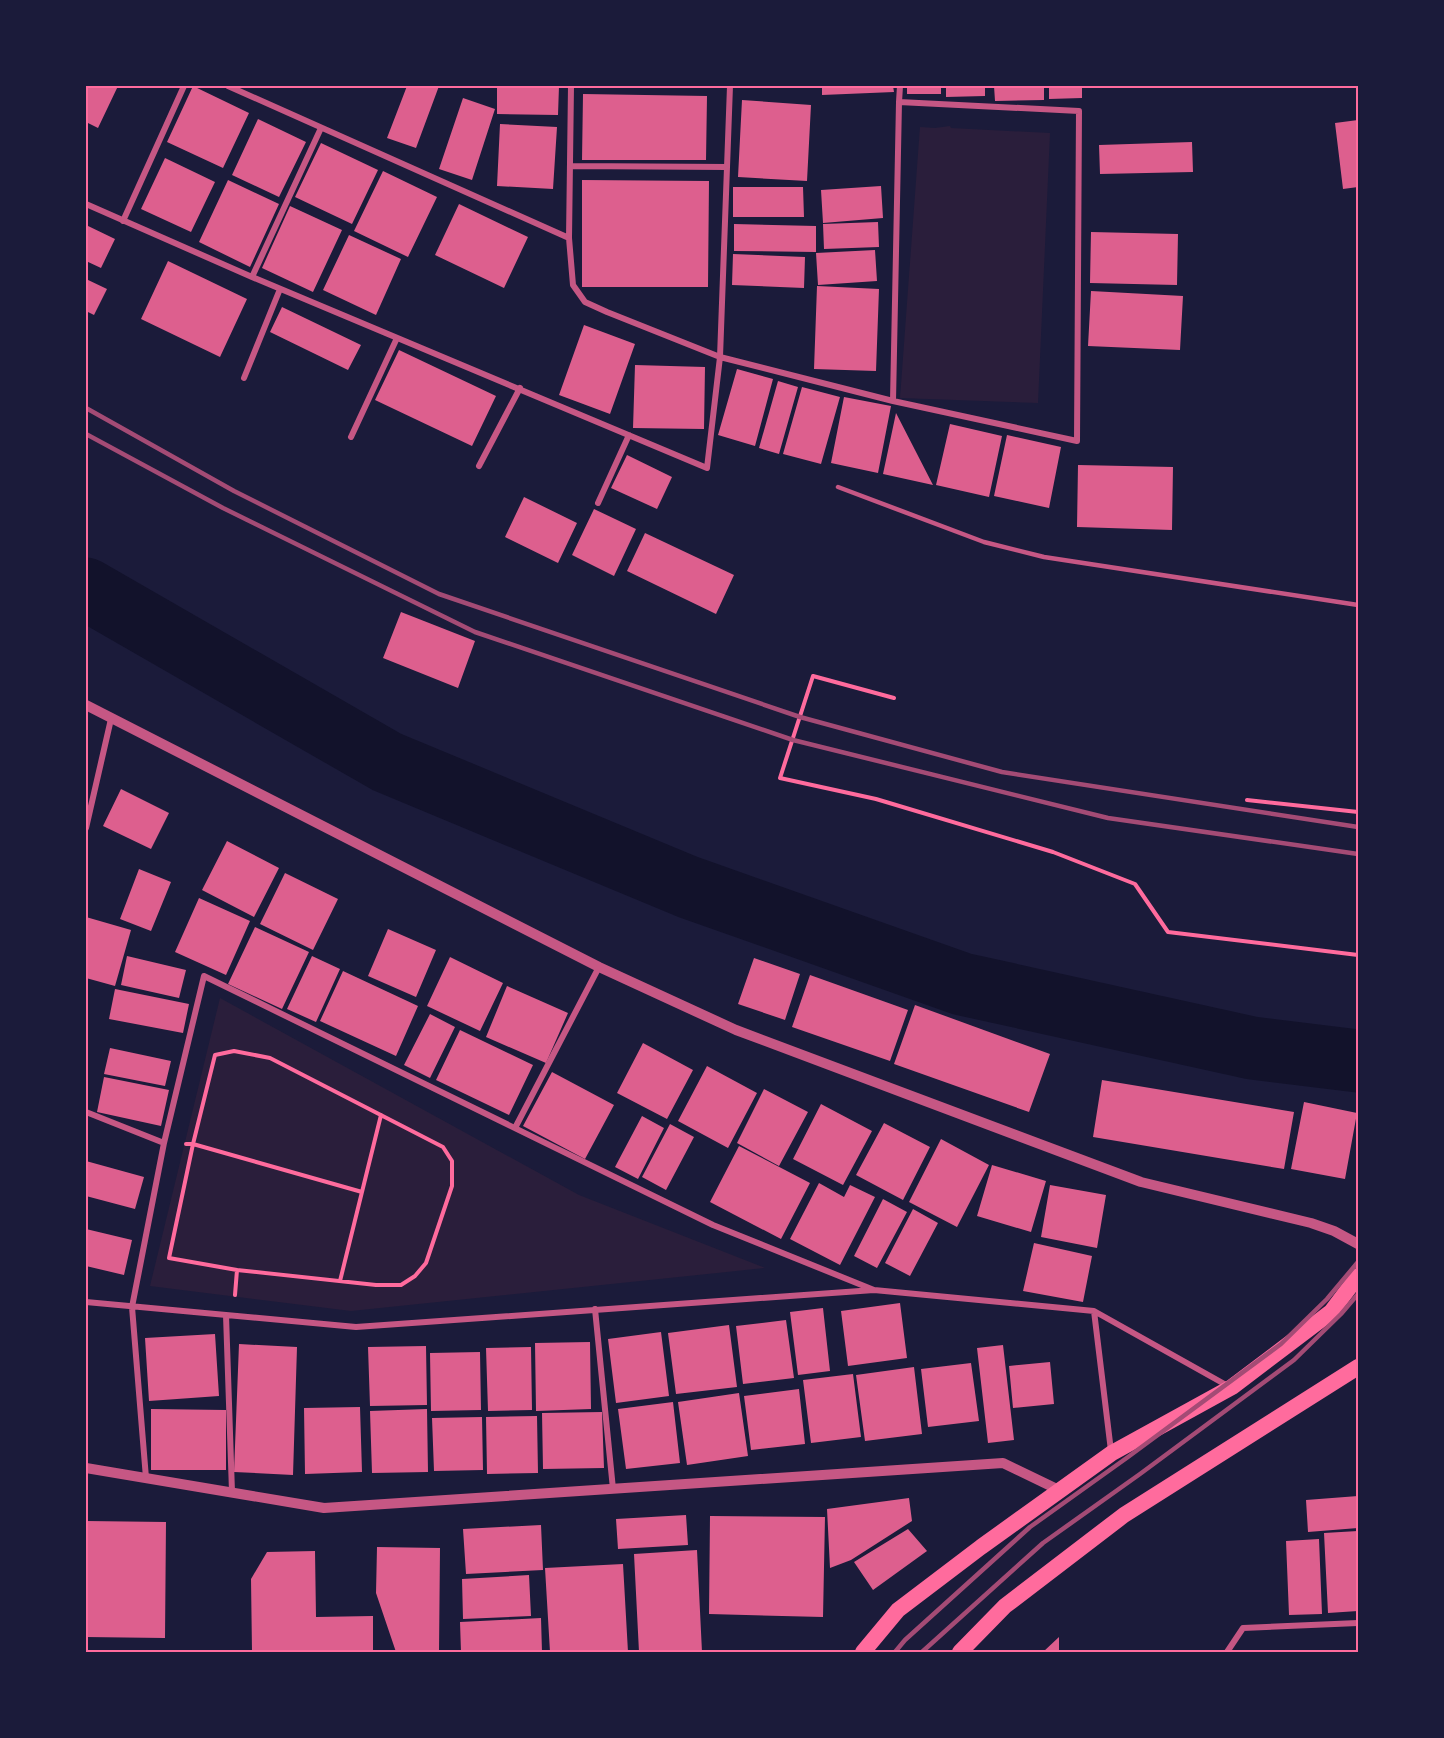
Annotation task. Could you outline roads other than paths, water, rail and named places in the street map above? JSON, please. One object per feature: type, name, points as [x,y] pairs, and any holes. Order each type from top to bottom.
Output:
[{"type":"highway","points":[[863,1653],[898,1610],[1112,1453],[1232,1388],[1331,1312],[1359,1276]]},
{"type":"highway","points":[[960,1653],[1005,1606],[1124,1515],[1359,1367]]},
{"type":"street","points":[[123,221],[184,86]]},
{"type":"street","points":[[228,86],[569,238]]},
{"type":"street","points":[[571,86],[569,238],[573,285],[585,302],[720,357],[893,401],[1077,441],[1078,111],[899,102]]},
{"type":"street","points":[[86,204],[280,289],[707,468],[720,357],[730,86]]},
{"type":"street","points":[[893,401],[900,86]]},
{"type":"street","points":[[252,277],[321,128]]},
{"type":"street","points":[[570,166],[727,167]]},
{"type":"street","points":[[244,378],[280,289]]},
{"type":"street","points":[[351,437],[397,338]]},
{"type":"street","points":[[479,466],[520,388]]},
{"type":"street","points":[[598,503],[629,435]]},
{"type":"street","points":[[86,705],[599,967],[735,1030],[1142,1182],[1311,1223],[1334,1231],[1359,1244]]},
{"type":"street","points":[[86,828],[111,719]]},
{"type":"street","points":[[515,1128],[599,967]]},
{"type":"street","points":[[146,1478],[132,1307],[164,1143],[204,976],[713,1225],[874,1290]]},
{"type":"street","points":[[86,1112],[164,1143]]},
{"type":"street","points":[[86,1302],[356,1327],[874,1290],[1094,1311],[1232,1388]]},
{"type":"street","points":[[595,1309],[613,1489]]},
{"type":"street","points":[[1094,1311],[1112,1453]]},
{"type":"street","points":[[226,1315],[232,1492]]},
{"type":"street","points":[[86,1468],[324,1508],[1004,1463],[1059,1490]]},
{"type":"street","points":[[1227,1653],[1243,1628],[1359,1623]]},
{"type":"lane","points":[[838,488],[984,542],[1044,557],[1359,605]]},
{"type":"waterway","points":[[86,589],[387,762],[688,887],[962,984],[1252,1048],[1358,1061]]},
{"type":"railway","points":[[86,408],[234,491],[439,594],[800,717],[1002,772],[1358,827]]},
{"type":"railway","points":[[86,434],[223,508],[475,632],[793,740],[1108,818],[1358,854]]},
{"type":"railway","points":[[895,1652],[905,1640],[1030,1527],[1281,1344],[1327,1299],[1358,1262]]},
{"type":"railway","points":[[922,1652],[1043,1543],[1294,1360],[1358,1294]]}]
